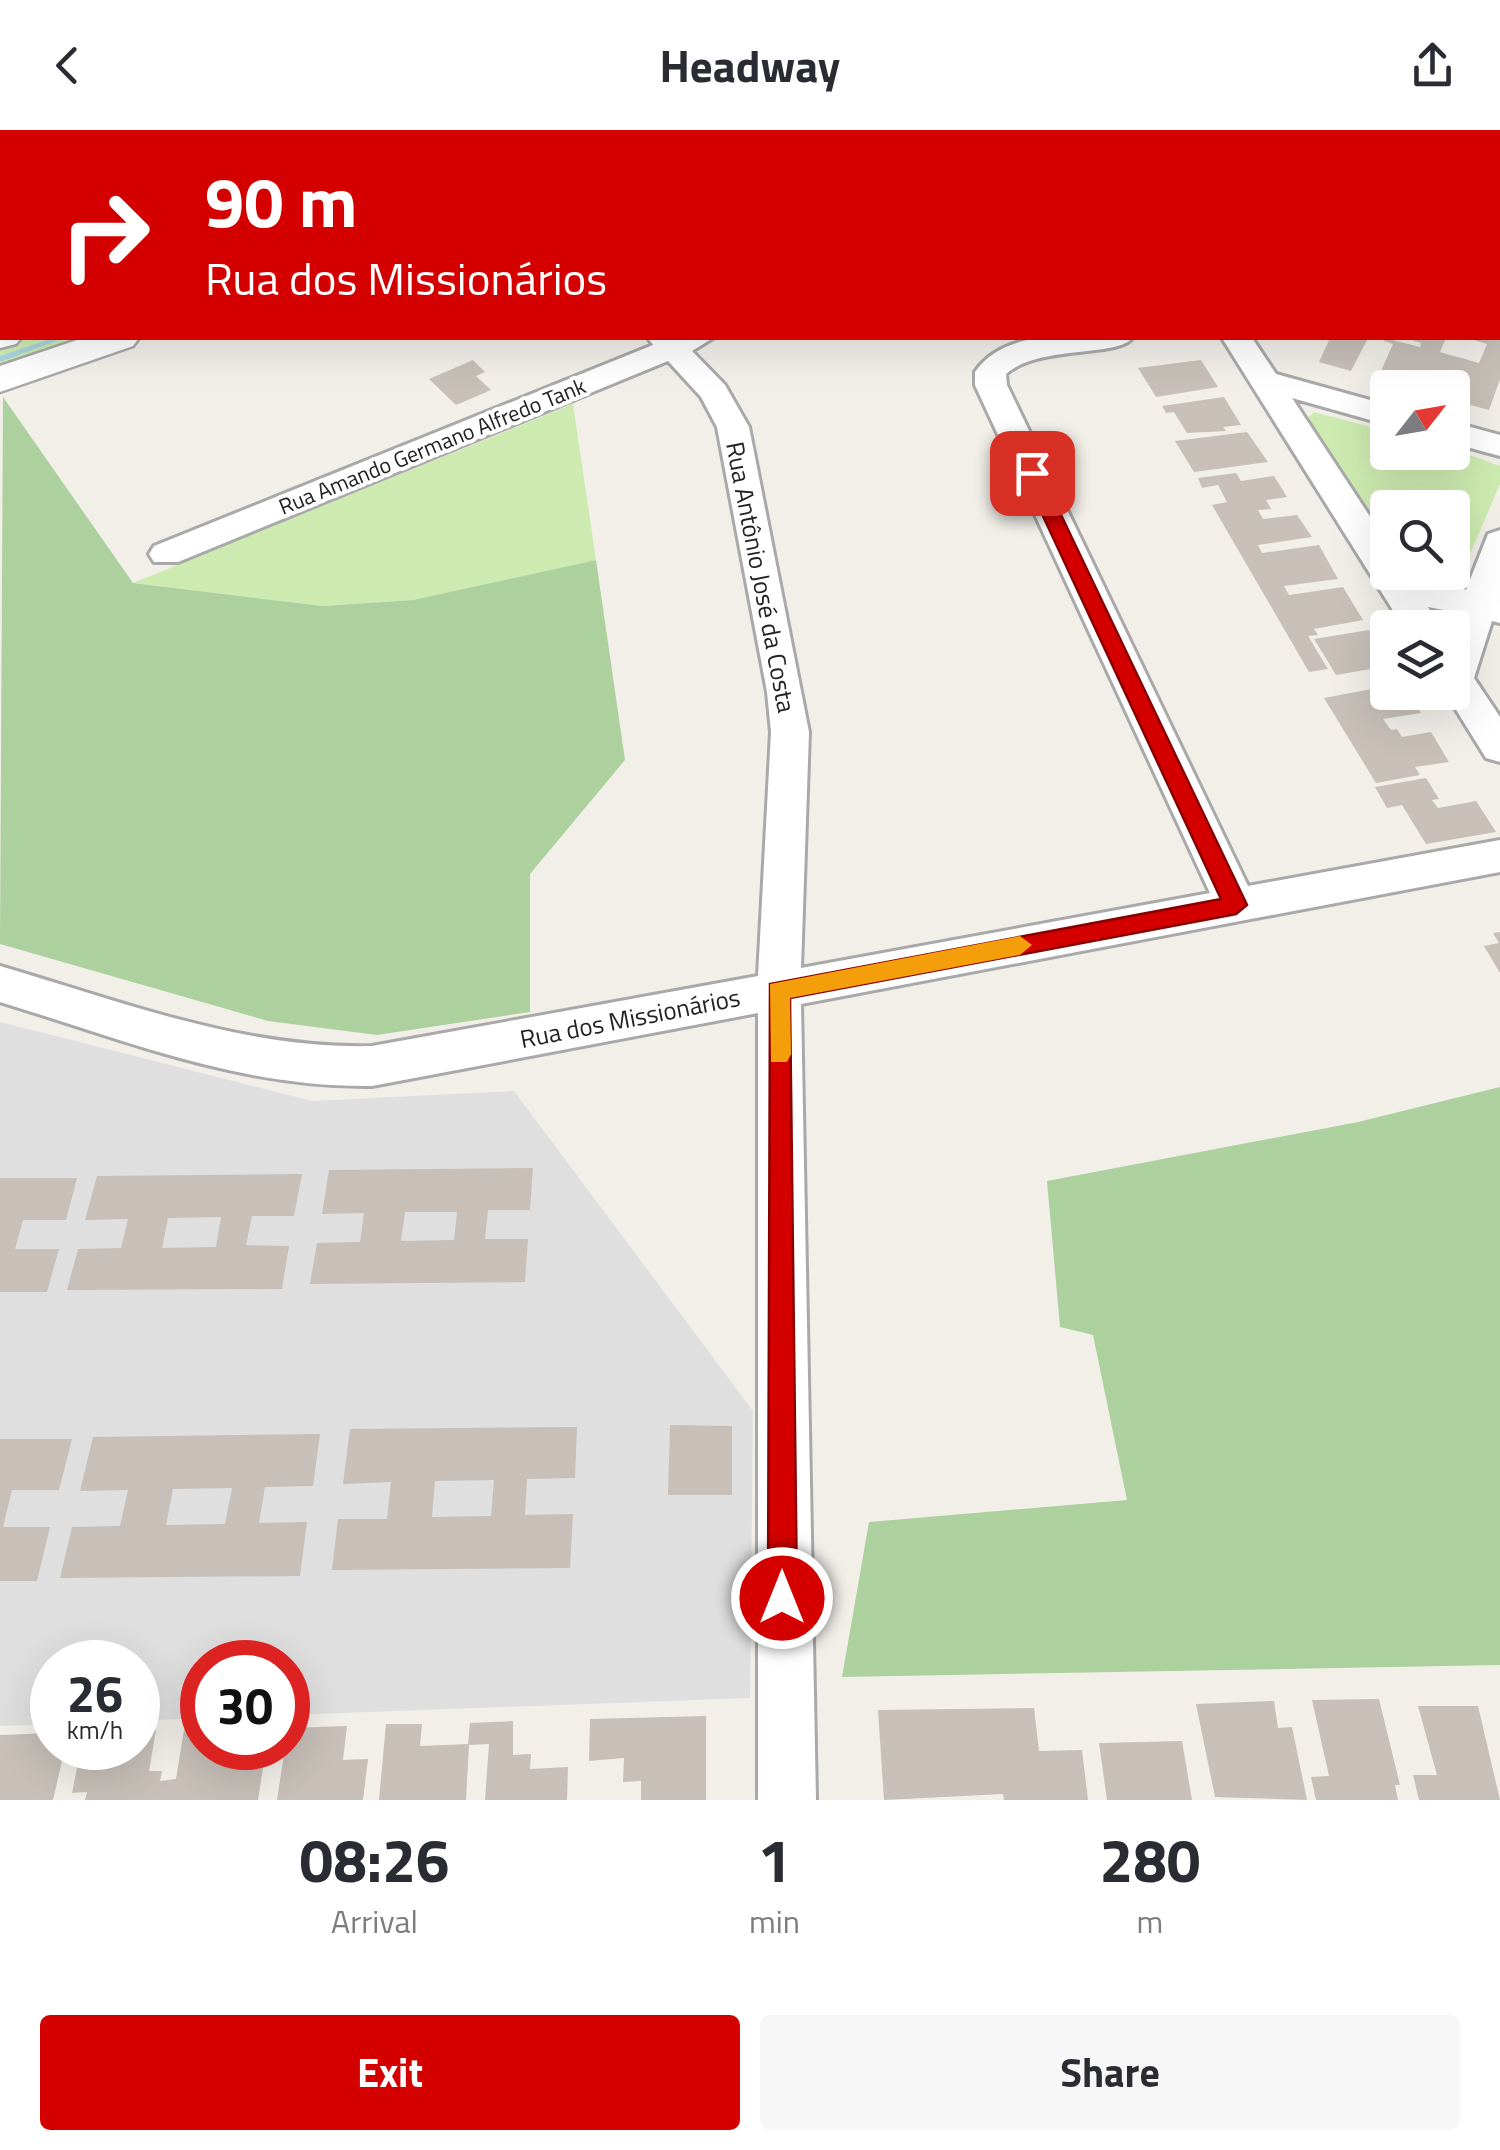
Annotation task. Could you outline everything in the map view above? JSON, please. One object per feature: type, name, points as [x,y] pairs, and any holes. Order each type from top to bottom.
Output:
[{"type":"street","points":[[0,380],[113,340]]},
{"type":"street","points":[[1101,340],[1043,347],[1001,360],[990,372],[991,385],[1236,905]]},
{"type":"street","points":[[1239,340],[1370,545]]},
{"type":"street","name":"Rua Amando Germano Alfredo Tank","points":[[166,554],[679,341]]},
{"type":"street","name":"Rua Antônio José da Costa","points":[[679,341],[714,392],[732,427],[786,692],[791,781],[778,990],[787,1800]]},
{"type":"street","points":[[1265,381],[1370,409]]},
{"type":"street","points":[[1470,437],[1500,446]]},
{"type":"street","points":[[1470,645],[1490,607],[1500,542]]},
{"type":"street","points":[[1420,590],[1490,607]]},
{"type":"street","points":[[1470,701],[1500,748]]},
{"type":"street","name":"Rua dos Missionários","points":[[0,984],[249,1058],[310,1066],[372,1066],[1500,856]]},
{"type":"shaded area","points":[[0,1022],[312,1101],[514,1091],[753,1411],[750,1698],[310,1714],[310,1640],[180,1640],[180,1719],[160,1720],[160,1640],[30,1640],[30,1725],[0,1726]]},
{"type":"green space","points":[[15,340],[86,340],[0,370],[0,345]]},
{"type":"green space","points":[[3,397],[133,583],[323,606],[413,600],[596,560],[625,760],[530,874],[530,1012],[377,1035],[268,1021],[0,944]]},
{"type":"green space","points":[[573,404],[596,560],[413,600],[323,606],[133,583]]},
{"type":"green space","points":[[1314,412],[1370,427],[1370,470],[1470,470],[1470,455],[1500,466],[1500,484],[1470,554],[1470,490],[1370,490],[1370,521],[1306,420]]},
{"type":"green space","points":[[1500,1087],[1500,1665],[842,1677],[869,1522],[1127,1500],[1093,1335],[1060,1327],[1047,1181],[1358,1122]]},
{"type":"building","points":[[1329,340],[1367,340],[1351,371],[1319,362]]},
{"type":"building","points":[[1384,340],[1420,347],[1421,343],[1411,340],[1445,340],[1440,352],[1479,363],[1487,344],[1474,340],[1500,340],[1500,379],[1489,410],[1470,405],[1470,370],[1381,370],[1393,344]]},
{"type":"building","points":[[473,360],[485,372],[476,376],[491,390],[456,405],[429,379]]},
{"type":"building","points":[[1201,360],[1218,387],[1156,397],[1138,368]]},
{"type":"building","points":[[1224,397],[1241,425],[1223,427],[1226,431],[1187,433],[1174,412],[1166,413],[1162,406]]},
{"type":"building","points":[[1247,432],[1268,462],[1194,472],[1175,441]]},
{"type":"building","points":[[1236,473],[1241,481],[1274,476],[1287,497],[1266,500],[1271,509],[1258,510],[1263,519],[1297,515],[1312,537],[1258,545],[1262,553],[1319,545],[1338,579],[1284,586],[1289,595],[1343,587],[1363,620],[1314,629],[1318,635],[1308,636],[1328,669],[1309,672],[1212,505],[1227,502],[1218,485],[1202,488],[1198,478]]},
{"type":"building","points":[[1369,630],[1370,669],[1336,675],[1314,639]]},
{"type":"building","points":[[1370,689],[1370,710],[1419,710],[1421,713],[1383,719],[1402,737],[1431,732],[1449,762],[1415,767],[1420,775],[1376,783],[1324,698]]},
{"type":"building","points":[[1426,778],[1439,799],[1432,800],[1438,808],[1476,801],[1496,832],[1426,844],[1402,805],[1387,808],[1375,787]]},
{"type":"building","points":[[1500,932],[1500,973],[1484,946],[1499,943],[1493,933]]},
{"type":"building","points":[[533,1168],[530,1210],[488,1210],[485,1239],[528,1239],[525,1282],[310,1284],[317,1243],[360,1242],[364,1213],[322,1214],[329,1170]],"holes":[[[405,1212],[457,1212],[454,1240],[401,1241]]]},
{"type":"building","points":[[302,1174],[294,1216],[252,1216],[246,1245],[289,1246],[282,1289],[67,1290],[78,1249],[121,1248],[128,1219],[85,1220],[97,1176]],"holes":[[[221,1217],[216,1247],[162,1248],[168,1218]]]},
{"type":"building","points":[[0,1178],[77,1178],[66,1220],[23,1220],[15,1249],[59,1249],[47,1292],[0,1292]]},
{"type":"building","points":[[670,1425],[732,1426],[732,1495],[668,1495]]},
{"type":"building","points":[[577,1427],[575,1478],[527,1479],[525,1515],[573,1514],[570,1568],[332,1570],[338,1519],[387,1519],[391,1482],[343,1484],[350,1429]],"holes":[[[494,1480],[491,1516],[432,1517],[435,1481]]]},
{"type":"building","points":[[320,1434],[313,1486],[265,1487],[259,1523],[307,1522],[300,1576],[60,1578],[72,1527],[120,1526],[128,1490],[80,1491],[93,1437]],"holes":[[[232,1488],[225,1524],[166,1525],[173,1489]]]},
{"type":"building","points":[[0,1439],[72,1439],[59,1490],[12,1490],[3,1527],[50,1527],[37,1581],[0,1581]]},
{"type":"building","points":[[1379,1699],[1400,1785],[1395,1785],[1398,1800],[1316,1800],[1311,1777],[1329,1776],[1312,1700]]},
{"type":"building","points":[[1274,1701],[1278,1728],[1292,1727],[1307,1800],[1215,1797],[1196,1704]]},
{"type":"building","points":[[1418,1706],[1478,1706],[1500,1800],[1419,1800],[1413,1775],[1437,1775]]},
{"type":"building","points":[[1034,1708],[1039,1751],[1082,1750],[1088,1800],[1004,1800],[1003,1794],[884,1800],[878,1710]]},
{"type":"building","points":[[706,1716],[706,1800],[641,1800],[641,1781],[623,1782],[624,1758],[589,1761],[590,1719]]},
{"type":"building","points":[[513,1721],[513,1755],[531,1754],[530,1769],[568,1767],[567,1800],[485,1800],[489,1744],[469,1745],[466,1800],[379,1800],[386,1724],[422,1724],[420,1746],[468,1744],[470,1723]]},
{"type":"building","points":[[347,1726],[343,1760],[368,1759],[363,1800],[277,1800],[282,1770],[310,1770],[310,1727]]},
{"type":"building","points":[[30,1734],[30,1770],[60,1770],[53,1800],[0,1800],[0,1735]]},
{"type":"building","points":[[1182,1741],[1192,1800],[1107,1800],[1099,1743]]},
{"type":"building","points":[[180,1754],[180,1770],[263,1770],[258,1800],[85,1800],[87,1792],[72,1793],[77,1770],[162,1771],[160,1781],[176,1779]]},
{"type":"waterway","points":[[0,359],[54,340]]},
{"type":"slow traffic","points":[[779,1054],[778,990],[1020,945]]},
{"type":"route","points":[[782,1598],[778,990],[1236,905],[1032,473]]}]
